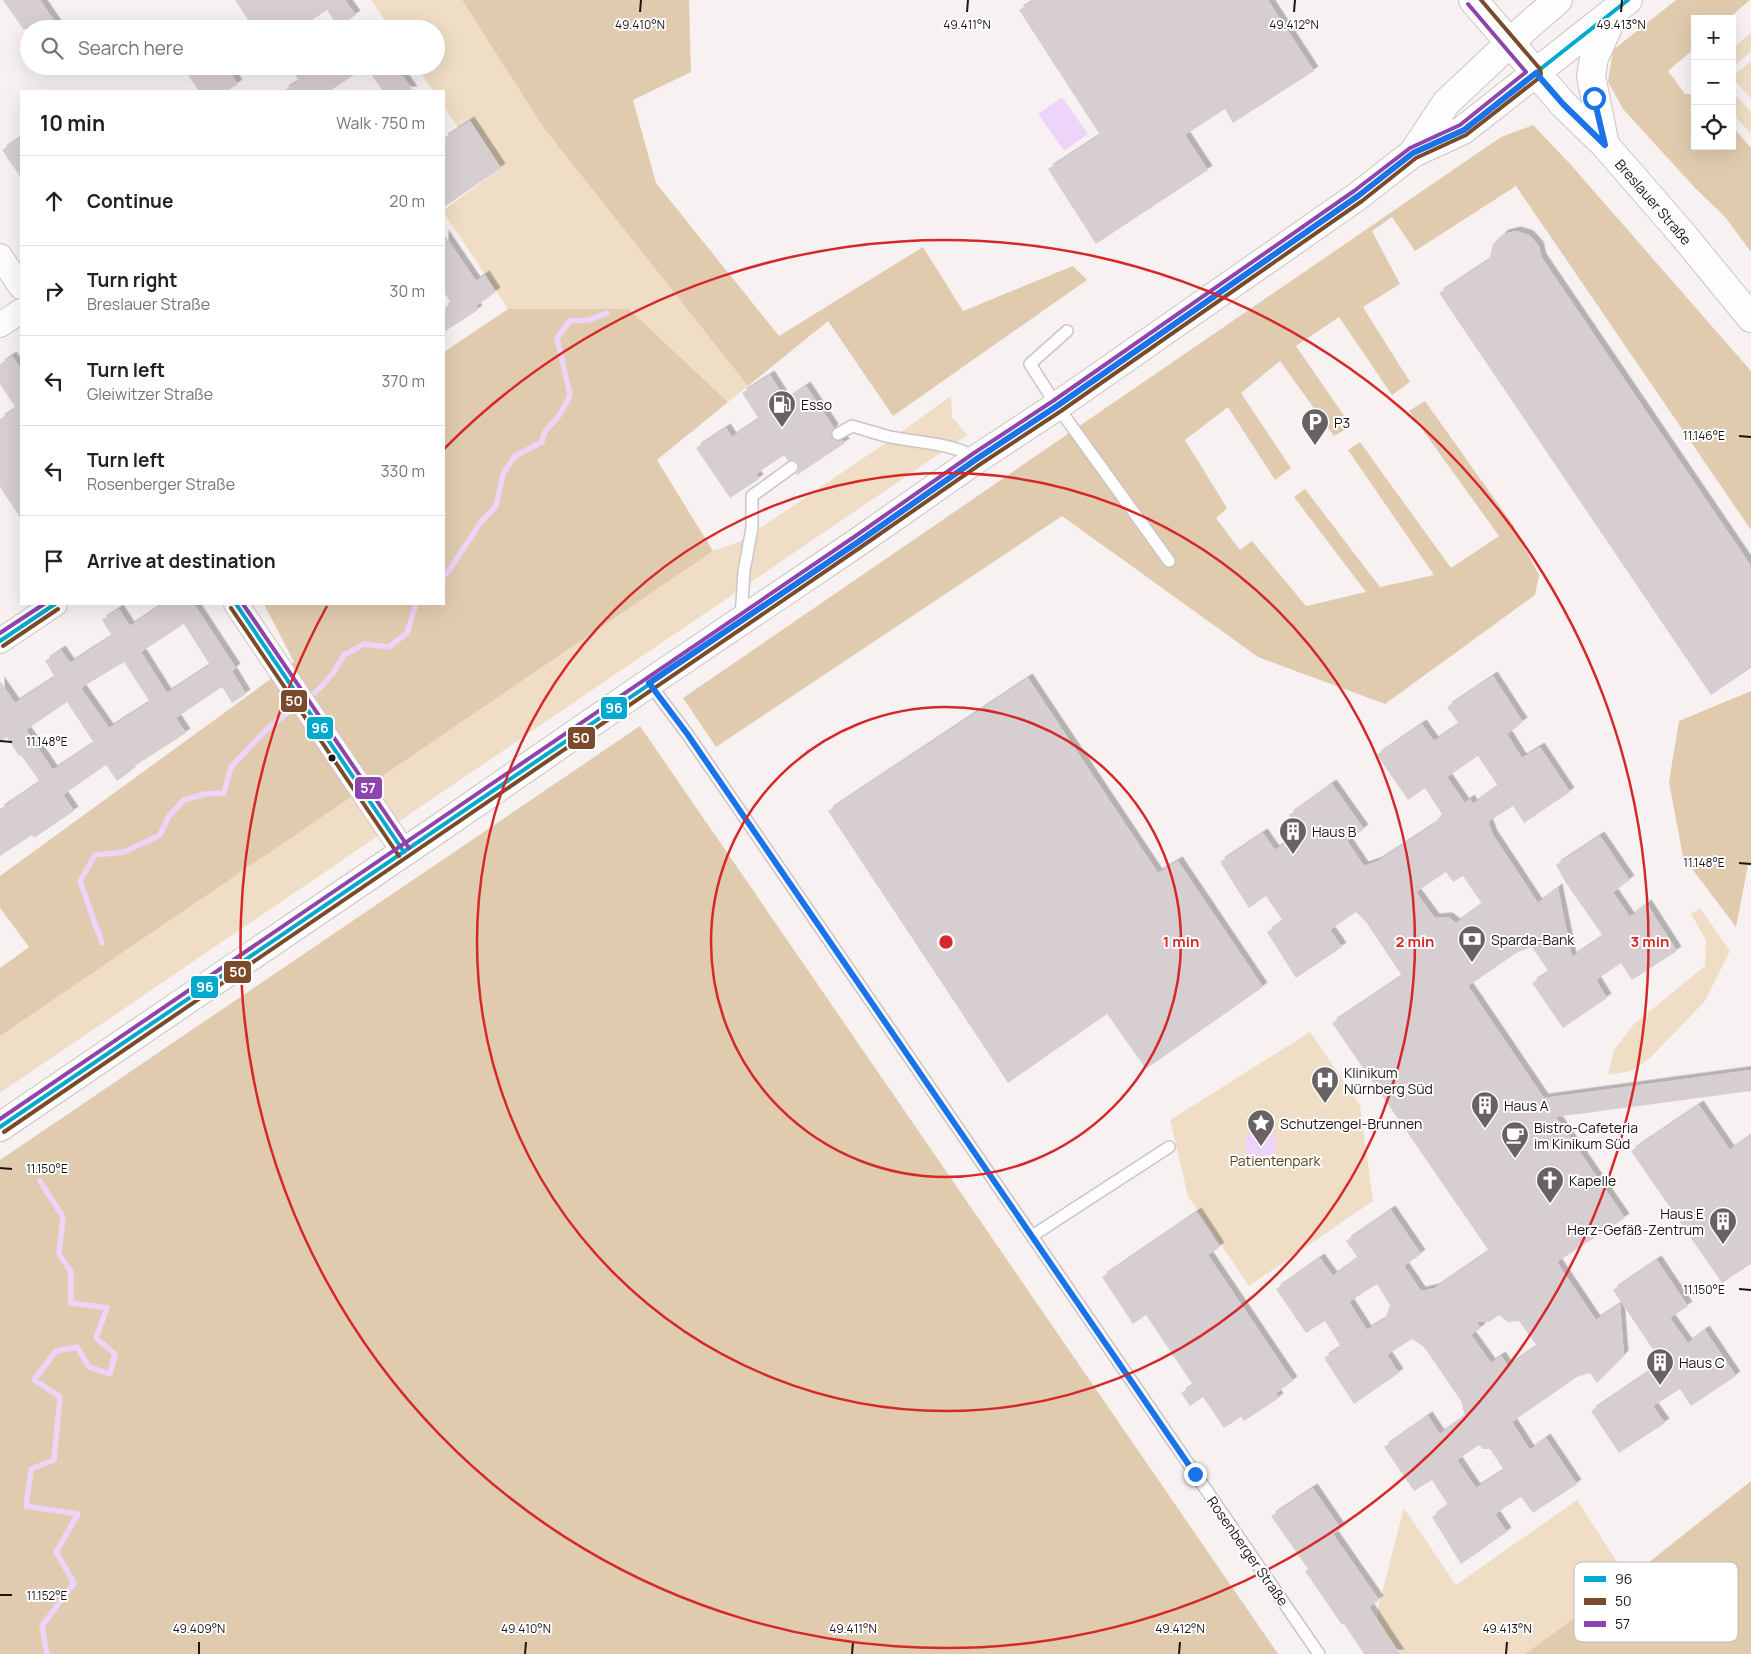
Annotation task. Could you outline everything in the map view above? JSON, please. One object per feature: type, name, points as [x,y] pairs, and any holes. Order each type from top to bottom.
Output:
[{"type":"main road","name":"Breslauer Straße","points":[[1473,0],[1563,104],[1605,145],[1684,236],[1751,318]]},
{"type":"main road","points":[[1413,153],[1446,103],[1558,0]]},
{"type":"main road","points":[[0,1127],[978,458],[1057,406],[1358,196],[1413,153],[1464,130],[1622,5]]},
{"type":"main road","points":[[1605,145],[1594,98],[1591,69],[1594,58],[1622,5]]},
{"type":"street","points":[[0,256],[20,286]]},
{"type":"street","points":[[0,325],[20,312]]},
{"type":"street","points":[[0,641],[54,605]]},
{"type":"street","points":[[237,605],[404,852]]},
{"type":"lane","points":[[1067,331],[1030,364],[1057,406],[1169,561]]},
{"type":"lane","points":[[838,434],[852,426],[886,436],[937,444],[967,452],[978,458]]},
{"type":"lane","points":[[741,621],[744,570],[752,528],[752,496],[792,467]]},
{"type":"lane","name":"Rosenberger Straße","points":[[649,683],[688,735],[1319,1654]]},
{"type":"lane","points":[[1032,1236],[1169,1147]]},
{"type":"green space","points":[[371,0],[462,0],[543,127],[748,386],[728,402],[629,309],[508,309],[445,214],[445,209],[501,168],[470,120],[458,128],[445,108],[445,90],[432,90],[422,75],[445,75],[445,20],[385,20]]},
{"type":"green space","points":[[1751,33],[1751,52],[1736,65],[1736,46]]},
{"type":"green space","points":[[1751,61],[1751,99],[1736,82],[1736,74]]},
{"type":"green space","points":[[1736,95],[1751,112],[1751,134],[1736,117]]},
{"type":"green space","points":[[951,396],[952,417],[967,435],[0,1093],[0,1036],[713,551],[741,541],[883,445]]},
{"type":"green space","points":[[1700,908],[1730,951],[1705,1001],[1651,1057],[1631,1071],[1608,1075],[1614,1050],[1634,1024],[1705,966],[1706,940],[1691,914]]},
{"type":"green space","name":"Patientenpark","points":[[1310,1032],[1360,1105],[1373,1201],[1249,1286],[1188,1196],[1170,1120]]},
{"type":"green space","points":[[1577,1500],[1617,1562],[1574,1562],[1574,1618],[1525,1654],[1400,1654],[1378,1620],[1378,1608],[1404,1508],[1456,1585]]},
{"type":"shaded area","points":[[462,0],[689,0],[691,72],[633,100],[656,183],[779,336],[923,247],[963,311],[1073,266],[1087,280],[893,416],[828,321],[748,386],[543,127]]},
{"type":"shaded area","points":[[1676,0],[1750,0],[1733,15],[1691,15],[1691,51],[1668,71],[1685,94],[1691,94],[1691,150],[1736,150],[1736,131],[1751,148],[1751,252],[1725,217],[1695,188],[1623,109],[1608,82],[1613,50]]},
{"type":"shaded area","points":[[1062,97],[1088,134],[1064,151],[1038,114]]},
{"type":"shaded area","points":[[1533,125],[1571,165],[1751,371],[1751,530],[1516,186],[1415,251],[1392,217],[1372,231],[1400,284],[1363,307],[1410,382],[1392,395],[1339,317],[1296,346],[1351,426],[1334,436],[1280,361],[1241,393],[1291,468],[1275,480],[1228,407],[1185,440],[1227,508],[1216,518],[1240,550],[1252,541],[1306,606],[1366,592],[1294,497],[1305,489],[1380,587],[1434,575],[1348,450],[1360,442],[1451,568],[1499,536],[1409,411],[1425,401],[1513,525],[1539,575],[1535,595],[1385,704],[1258,657],[1062,516],[716,747],[683,698],[1501,137]]},
{"type":"shaded area","points":[[508,309],[629,309],[728,402],[657,460],[713,551],[0,1036],[0,968],[29,947],[0,908],[0,876],[294,662],[265,605],[445,605],[445,351]]},
{"type":"shaded area","points":[[1751,691],[1751,864],[1748,865],[1736,927],[1683,857],[1669,782],[1679,721]]},
{"type":"shaded area","points":[[640,726],[1278,1654],[0,1654],[0,1160]]},
{"type":"shaded area","name":"Schutzengel-Brunnen","points":[[1261,1128],[1267,1129],[1272,1133],[1276,1138],[1276,1150],[1272,1155],[1267,1159],[1261,1160],[1255,1159],[1250,1155],[1246,1150],[1245,1144],[1246,1138],[1250,1133],[1255,1129]]},
{"type":"shaded area","points":[[1751,1481],[1751,1654],[1525,1654],[1574,1618],[1574,1642],[1738,1642],[1738,1562],[1649,1562]]},
{"type":"building","points":[[3,0],[40,0],[54,20],[20,20],[20,25]]},
{"type":"building","points":[[235,0],[345,0],[356,15],[348,20],[333,20],[327,10],[312,20],[248,20]]},
{"type":"building","points":[[1035,0],[1268,0],[1314,71],[1233,123],[1225,109],[1185,135],[1208,170],[1096,244],[1048,169],[1100,135],[1019,10]]},
{"type":"building","points":[[188,75],[232,75],[238,84],[229,90],[198,90]]},
{"type":"building","points":[[295,75],[354,75],[332,90],[285,90],[299,81]]},
{"type":"building","points":[[372,75],[402,75],[412,90],[382,90]]},
{"type":"building","points":[[470,121],[501,168],[445,206],[445,137]]},
{"type":"building","points":[[20,138],[20,177],[2,150]]},
{"type":"building","points":[[1516,231],[1529,235],[1539,246],[1542,258],[1751,566],[1751,668],[1711,695],[1439,293],[1489,260],[1493,244],[1504,234]]},
{"type":"building","points":[[445,235],[476,281],[485,275],[496,292],[476,306],[478,310],[445,331],[445,307],[451,303],[445,294]]},
{"type":"building","points":[[12,356],[20,368],[20,517],[0,487],[0,419],[16,408],[0,384],[0,364]]},
{"type":"building","points":[[770,375],[786,400],[806,386],[834,428],[831,433],[832,438],[837,441],[843,440],[845,443],[797,475],[796,473],[799,470],[798,463],[795,460],[788,461],[784,455],[756,474],[759,479],[730,498],[696,448],[726,428],[732,437],[759,419],[742,393]]},
{"type":"building","points":[[162,605],[195,605],[236,668],[232,671],[246,694],[232,703],[222,687],[176,718],[186,733],[130,769],[131,771],[117,781],[106,765],[63,795],[74,811],[34,838],[32,835],[0,856],[0,809],[40,782],[21,755],[19,756],[7,737],[0,742],[0,681],[15,703],[55,677],[45,661],[61,650],[70,663],[112,636],[102,620],[119,609],[130,626]],"holes":[[[184,624],[210,665],[167,693],[141,652]],[[124,662],[150,702],[109,728],[81,688]],[[67,702],[94,743],[53,770],[26,730]]]},
{"type":"building","points":[[1493,676],[1523,722],[1507,734],[1522,758],[1540,747],[1570,792],[1524,823],[1513,806],[1488,822],[1493,835],[1538,903],[1558,888],[1572,957],[1603,936],[1566,883],[1556,865],[1600,836],[1630,880],[1613,892],[1630,917],[1647,904],[1677,951],[1632,980],[1621,963],[1596,980],[1607,998],[1563,1028],[1532,983],[1549,972],[1532,947],[1518,952],[1468,986],[1544,1098],[1751,1070],[1751,1091],[1556,1117],[1625,1218],[1557,1262],[1596,1320],[1620,1304],[1624,1355],[1597,1383],[1590,1373],[1577,1377],[1512,1422],[1530,1450],[1546,1438],[1577,1484],[1533,1513],[1521,1497],[1495,1514],[1507,1532],[1461,1564],[1432,1517],[1448,1505],[1432,1480],[1414,1491],[1384,1447],[1428,1416],[1440,1434],[1465,1416],[1461,1401],[1424,1347],[1412,1339],[1387,1355],[1399,1373],[1354,1404],[1324,1358],[1341,1347],[1325,1321],[1306,1333],[1276,1289],[1320,1258],[1333,1276],[1358,1258],[1346,1241],[1391,1210],[1421,1254],[1404,1266],[1421,1291],[1435,1288],[1489,1251],[1332,1023],[1402,976],[1366,922],[1356,912],[1330,930],[1342,947],[1296,978],[1267,932],[1283,921],[1266,896],[1249,908],[1220,862],[1263,833],[1275,850],[1301,833],[1289,815],[1332,784],[1364,829],[1347,841],[1364,866],[1378,861],[1433,825],[1442,814],[1425,788],[1408,800],[1377,755],[1422,724],[1434,741],[1459,724],[1447,707]],"holes":[[[1478,756],[1498,786],[1473,804],[1470,799],[1465,803],[1447,777]],[[1446,872],[1453,882],[1463,876],[1482,904],[1456,923],[1448,917],[1435,918],[1416,892]],[[1377,1284],[1390,1305],[1385,1319],[1367,1330],[1349,1302]],[[1499,1315],[1508,1322],[1519,1321],[1537,1346],[1508,1366],[1501,1356],[1491,1363],[1471,1335],[1481,1328],[1477,1322],[1489,1322]],[[1479,1445],[1483,1449],[1490,1449],[1504,1470],[1476,1488],[1457,1460]]]},
{"type":"building","points":[[1028,678],[1158,873],[1178,861],[1263,987],[1146,1069],[1107,1014],[1008,1083],[828,811]]},
{"type":"building","name":"Haus E Herz-Gefäß-Zentrum","points":[[1699,1105],[1730,1150],[1751,1135],[1751,1264],[1722,1283],[1631,1151]]},
{"type":"building","points":[[1197,1212],[1220,1247],[1208,1255],[1293,1381],[1276,1393],[1279,1398],[1244,1421],[1241,1417],[1224,1428],[1203,1397],[1190,1406],[1181,1393],[1193,1385],[1146,1315],[1133,1324],[1102,1277]]},
{"type":"building","points":[[1657,1260],[1688,1306],[1670,1318],[1688,1343],[1705,1330],[1736,1376],[1691,1406],[1680,1389],[1653,1406],[1665,1423],[1619,1453],[1591,1411],[1662,1363],[1613,1290]]},
{"type":"building","points":[[1313,1488],[1341,1529],[1333,1534],[1379,1600],[1369,1607],[1400,1654],[1364,1654],[1305,1571],[1308,1569],[1271,1516]]},
{"type":"waterway","points":[[445,574],[481,522],[496,506],[503,474],[515,456],[542,442],[544,433],[560,414],[568,400],[570,395],[557,338],[570,321],[589,320],[607,313]]},
{"type":"waterway","points":[[307,699],[333,673],[344,655],[364,644],[389,647],[407,633],[416,605]]},
{"type":"waterway","points":[[102,943],[80,881],[95,855],[124,852],[160,835],[169,816],[184,800],[205,794],[224,793],[231,767],[269,727],[297,706]]},
{"type":"waterway","points":[[40,1181],[63,1217],[59,1254],[71,1272],[71,1303],[107,1308],[96,1338],[115,1354],[110,1374],[89,1367],[77,1347],[56,1351],[34,1380],[60,1397],[54,1460],[31,1469],[26,1506],[78,1514],[56,1552],[74,1583],[42,1626],[47,1654]]},
{"type":"transit line","name":"50","points":[[4,1132],[982,463],[1061,411],[1362,201],[1416,158],[1466,135],[1539,78],[1541,74],[1540,69],[1481,0]]},
{"type":"transit line","name":"96","points":[[0,1127],[858,542],[978,458],[1057,406],[1358,196],[1413,153],[1463,130],[1628,0]]},
{"type":"transit line","name":"57","points":[[0,1119],[854,537],[974,453],[1053,401],[1354,191],[1410,148],[1460,125],[1526,72],[1468,4]]},
{"type":"transit line","name":"57","points":[[0,633],[42,605]]},
{"type":"transit line","name":"96","points":[[0,641],[54,605]]},
{"type":"transit line","name":"96","points":[[237,605],[404,852]]},
{"type":"transit line","name":"57","points":[[244,605],[409,848]]},
{"type":"transit line","name":"50","points":[[231,608],[399,856]]},
{"type":"transit line","name":"50","points":[[3,646],[58,609]]},
{"type":"place","name":"Esso","points":[[782,428]]},
{"type":"place","name":"P3","points":[[1315,446]]},
{"type":"place","name":"Haus B","points":[[1293,855]]},
{"type":"place","name":"Sparda-Bank","points":[[1472,963]]},
{"type":"place","name":"Klinikum Nürnberg Süd","points":[[1325,1104]]},
{"type":"place","name":"Haus A","points":[[1485,1129]]},
{"type":"place","name":"Schutzengel-Brunnen","points":[[1261,1147]]},
{"type":"place","name":"Bistro-Cafeteria im Kinikum Süd","points":[[1515,1159]]},
{"type":"place","name":"Kapelle","points":[[1550,1204]]},
{"type":"place","name":"Haus E Herz-Gefäß-Zentrum","points":[[1723,1245]]},
{"type":"place","name":"Haus C","points":[[1660,1386]]},
{"type":"route","points":[[1195,1474],[688,735],[649,683],[1057,406],[1358,196],[1413,153],[1464,130],[1536,73],[1563,104],[1605,145],[1594,98]]}]
